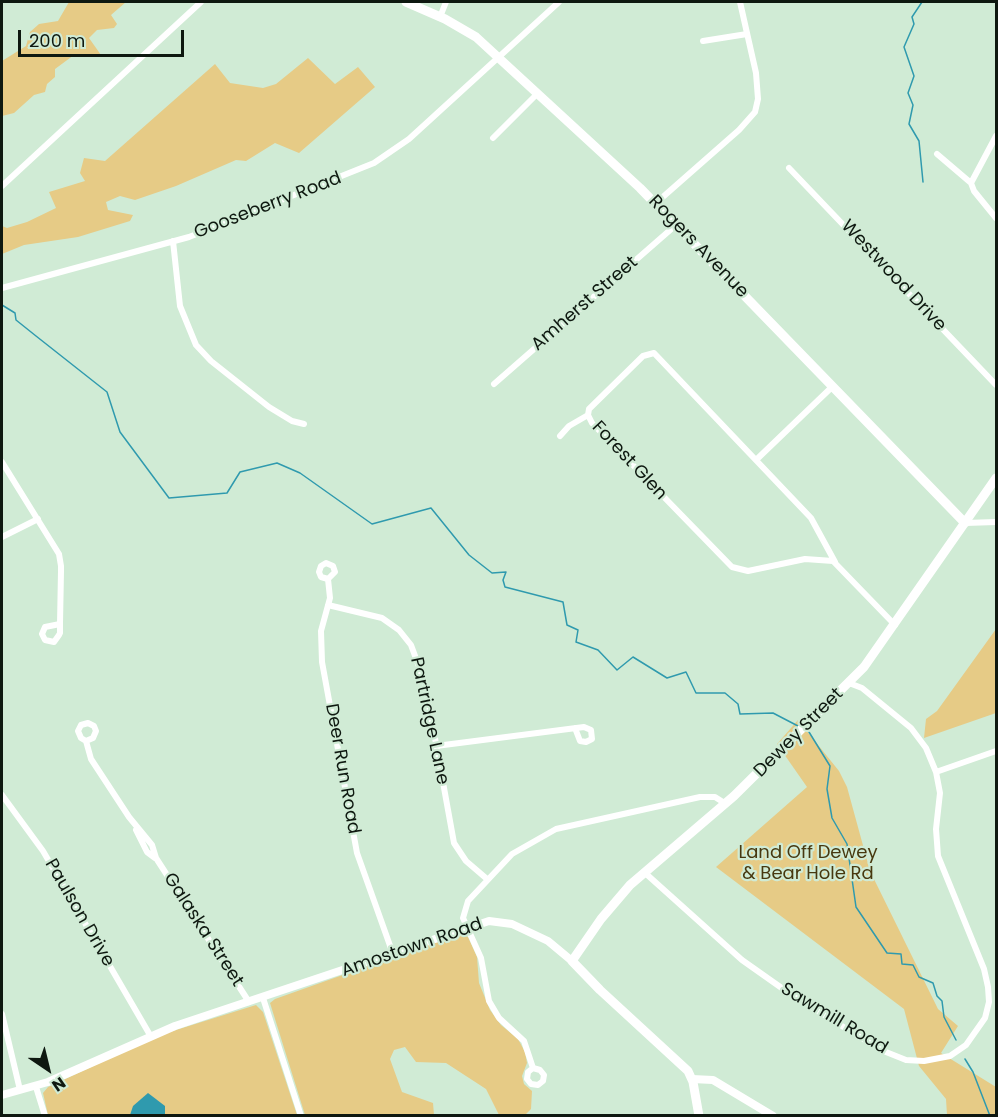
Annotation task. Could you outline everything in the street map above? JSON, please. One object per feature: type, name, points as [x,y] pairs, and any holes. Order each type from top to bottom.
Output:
[{"type":"main road","name":"Rogers Avenue","points":[[406,2],[440,16],[471,34],[538,93],[677,224],[965,523]]},
{"type":"main road","name":"Dewey Street","points":[[572,961],[607,911],[644,872],[726,804],[849,683],[895,625],[996,478]]},
{"type":"main road","name":"Amostown Road","points":[[572,961],[600,990],[674,1056],[692,1079]]},
{"type":"main road","points":[[692,1079],[699,1116]]},
{"type":"street","points":[[2,186],[201,2]]},
{"type":"street","points":[[440,16],[446,2]]},
{"type":"street","name":"Gooseberry Road","points":[[2,288],[173,241],[229,222],[380,160],[409,139],[559,2]]},
{"type":"street","points":[[656,203],[739,130],[755,112],[758,99],[756,72],[740,2]]},
{"type":"street","points":[[703,41],[747,34]]},
{"type":"street","points":[[493,138],[538,93]]},
{"type":"street","points":[[971,183],[996,136]]},
{"type":"street","points":[[937,154],[971,183],[974,191],[996,218]]},
{"type":"street","name":"Westwood Drive","points":[[789,168],[996,385]]},
{"type":"street","name":"Amherst Street","points":[[494,384],[677,224]]},
{"type":"street","points":[[173,241],[180,306],[196,345],[217,366],[269,406],[292,421],[304,424]]},
{"type":"street","name":"Forest Glen","points":[[835,562],[811,558],[756,570],[740,570],[732,567],[588,415],[589,408],[633,365],[646,354],[652,353],[811,518],[835,562],[895,625]]},
{"type":"street","points":[[756,460],[833,386]]},
{"type":"street","points":[[560,435],[569,426],[588,415]]},
{"type":"street","points":[[2,462],[38,519],[60,560],[60,624]]},
{"type":"street","points":[[2,537],[38,519]]},
{"type":"street","points":[[965,523],[996,522]]},
{"type":"street","name":"Deer Run Road","points":[[328,579],[328,605],[321,631],[321,654],[357,853],[393,954]]},
{"type":"street","name":"Partridge Lane","points":[[328,605],[382,618],[404,634],[420,665],[454,843],[466,861],[487,879]]},
{"type":"street","name":"Sawmill Road","points":[[644,872],[749,965],[881,1050],[912,1061],[929,1061],[950,1056],[966,1045],[980,1028],[988,1008],[988,992],[984,969],[938,856],[936,829],[940,793],[936,772],[926,748],[911,728],[862,688],[849,683]]},
{"type":"street","points":[[436,746],[575,728]]},
{"type":"street","name":"Galaska Street","points":[[86,741],[89,755],[129,817],[146,849],[156,858],[249,1002]]},
{"type":"street","points":[[936,772],[996,751]]},
{"type":"street","name":"Paulson Drive","points":[[2,795],[43,851],[150,1035]]},
{"type":"street","points":[[533,1068],[524,1041],[501,1021],[492,1008],[485,985],[481,958],[463,918],[464,909],[487,879],[516,851],[556,829],[700,797],[715,797],[726,804]]},
{"type":"street","name":"Amostown Road","points":[[2,1095],[36,1087],[150,1035],[489,921],[512,924],[548,941],[572,961]]},
{"type":"street","points":[[263,998],[301,1116]]},
{"type":"street","points":[[2,1014],[20,1090]]},
{"type":"street","points":[[692,1079],[713,1080],[773,1116]]},
{"type":"street","points":[[36,1087],[45,1116]]},
{"type":"green space","points":[[69,2],[126,2],[111,15],[117,24],[114,28],[97,30],[89,38],[101,55],[74,55],[55,69],[55,77],[47,84],[45,92],[34,95],[14,113],[2,116],[2,61],[26,46],[30,32],[39,24],[58,21]]},
{"type":"green space","points":[[308,58],[335,84],[358,67],[375,87],[299,153],[275,143],[246,161],[236,160],[176,186],[135,200],[120,196],[106,202],[108,210],[133,215],[130,221],[78,237],[24,245],[2,254],[2,226],[7,228],[27,222],[56,208],[49,192],[85,181],[80,173],[84,158],[105,161],[215,64],[230,83],[263,88],[276,84]]},
{"type":"green space","points":[[996,629],[996,713],[924,738],[926,719],[937,711]]},
{"type":"green space","name":"Land Off Dewey & Bear Hole Rd","points":[[798,720],[839,771],[847,787],[870,871],[938,1009],[958,1026],[941,1053],[996,1087],[996,1115],[947,1115],[946,1099],[919,1066],[904,1009],[716,867],[807,787],[777,744]]},
{"type":"green space","points":[[461,933],[468,937],[477,957],[479,983],[490,1010],[501,1025],[518,1039],[525,1052],[527,1063],[522,1076],[524,1084],[532,1091],[531,1109],[525,1115],[499,1115],[486,1089],[446,1063],[416,1062],[405,1047],[394,1050],[390,1059],[402,1092],[433,1103],[434,1115],[305,1115],[270,1003],[275,999]]},
{"type":"green space","points":[[256,1005],[263,1012],[297,1115],[48,1115],[43,1093],[48,1087],[160,1035]]},
{"type":"water","points":[[148,1093],[165,1106],[165,1115],[130,1115],[133,1106]]},
{"type":"waterway","points":[[922,2],[912,17],[914,24],[904,47],[914,76],[908,93],[913,105],[909,124],[919,141],[923,182]]},
{"type":"waterway","points":[[2,305],[15,313],[16,320],[107,392],[120,432],[169,498],[227,493],[240,472],[277,463],[300,473],[372,524],[431,508],[469,555],[492,573],[506,572],[503,580],[505,587],[563,602],[567,625],[578,630],[576,642],[598,650],[617,670],[633,657],[667,678],[686,672],[696,693],[725,693],[738,704],[740,714],[773,713],[798,726]]},
{"type":"waterway","points":[[805,729],[830,766],[827,789],[832,818],[847,844],[856,907],[887,953],[901,954],[902,964],[913,965],[919,977],[933,983],[937,996],[942,1001],[944,1017],[956,1040]]},
{"type":"waterway","points":[[965,1059],[973,1072],[990,1116]]}]
